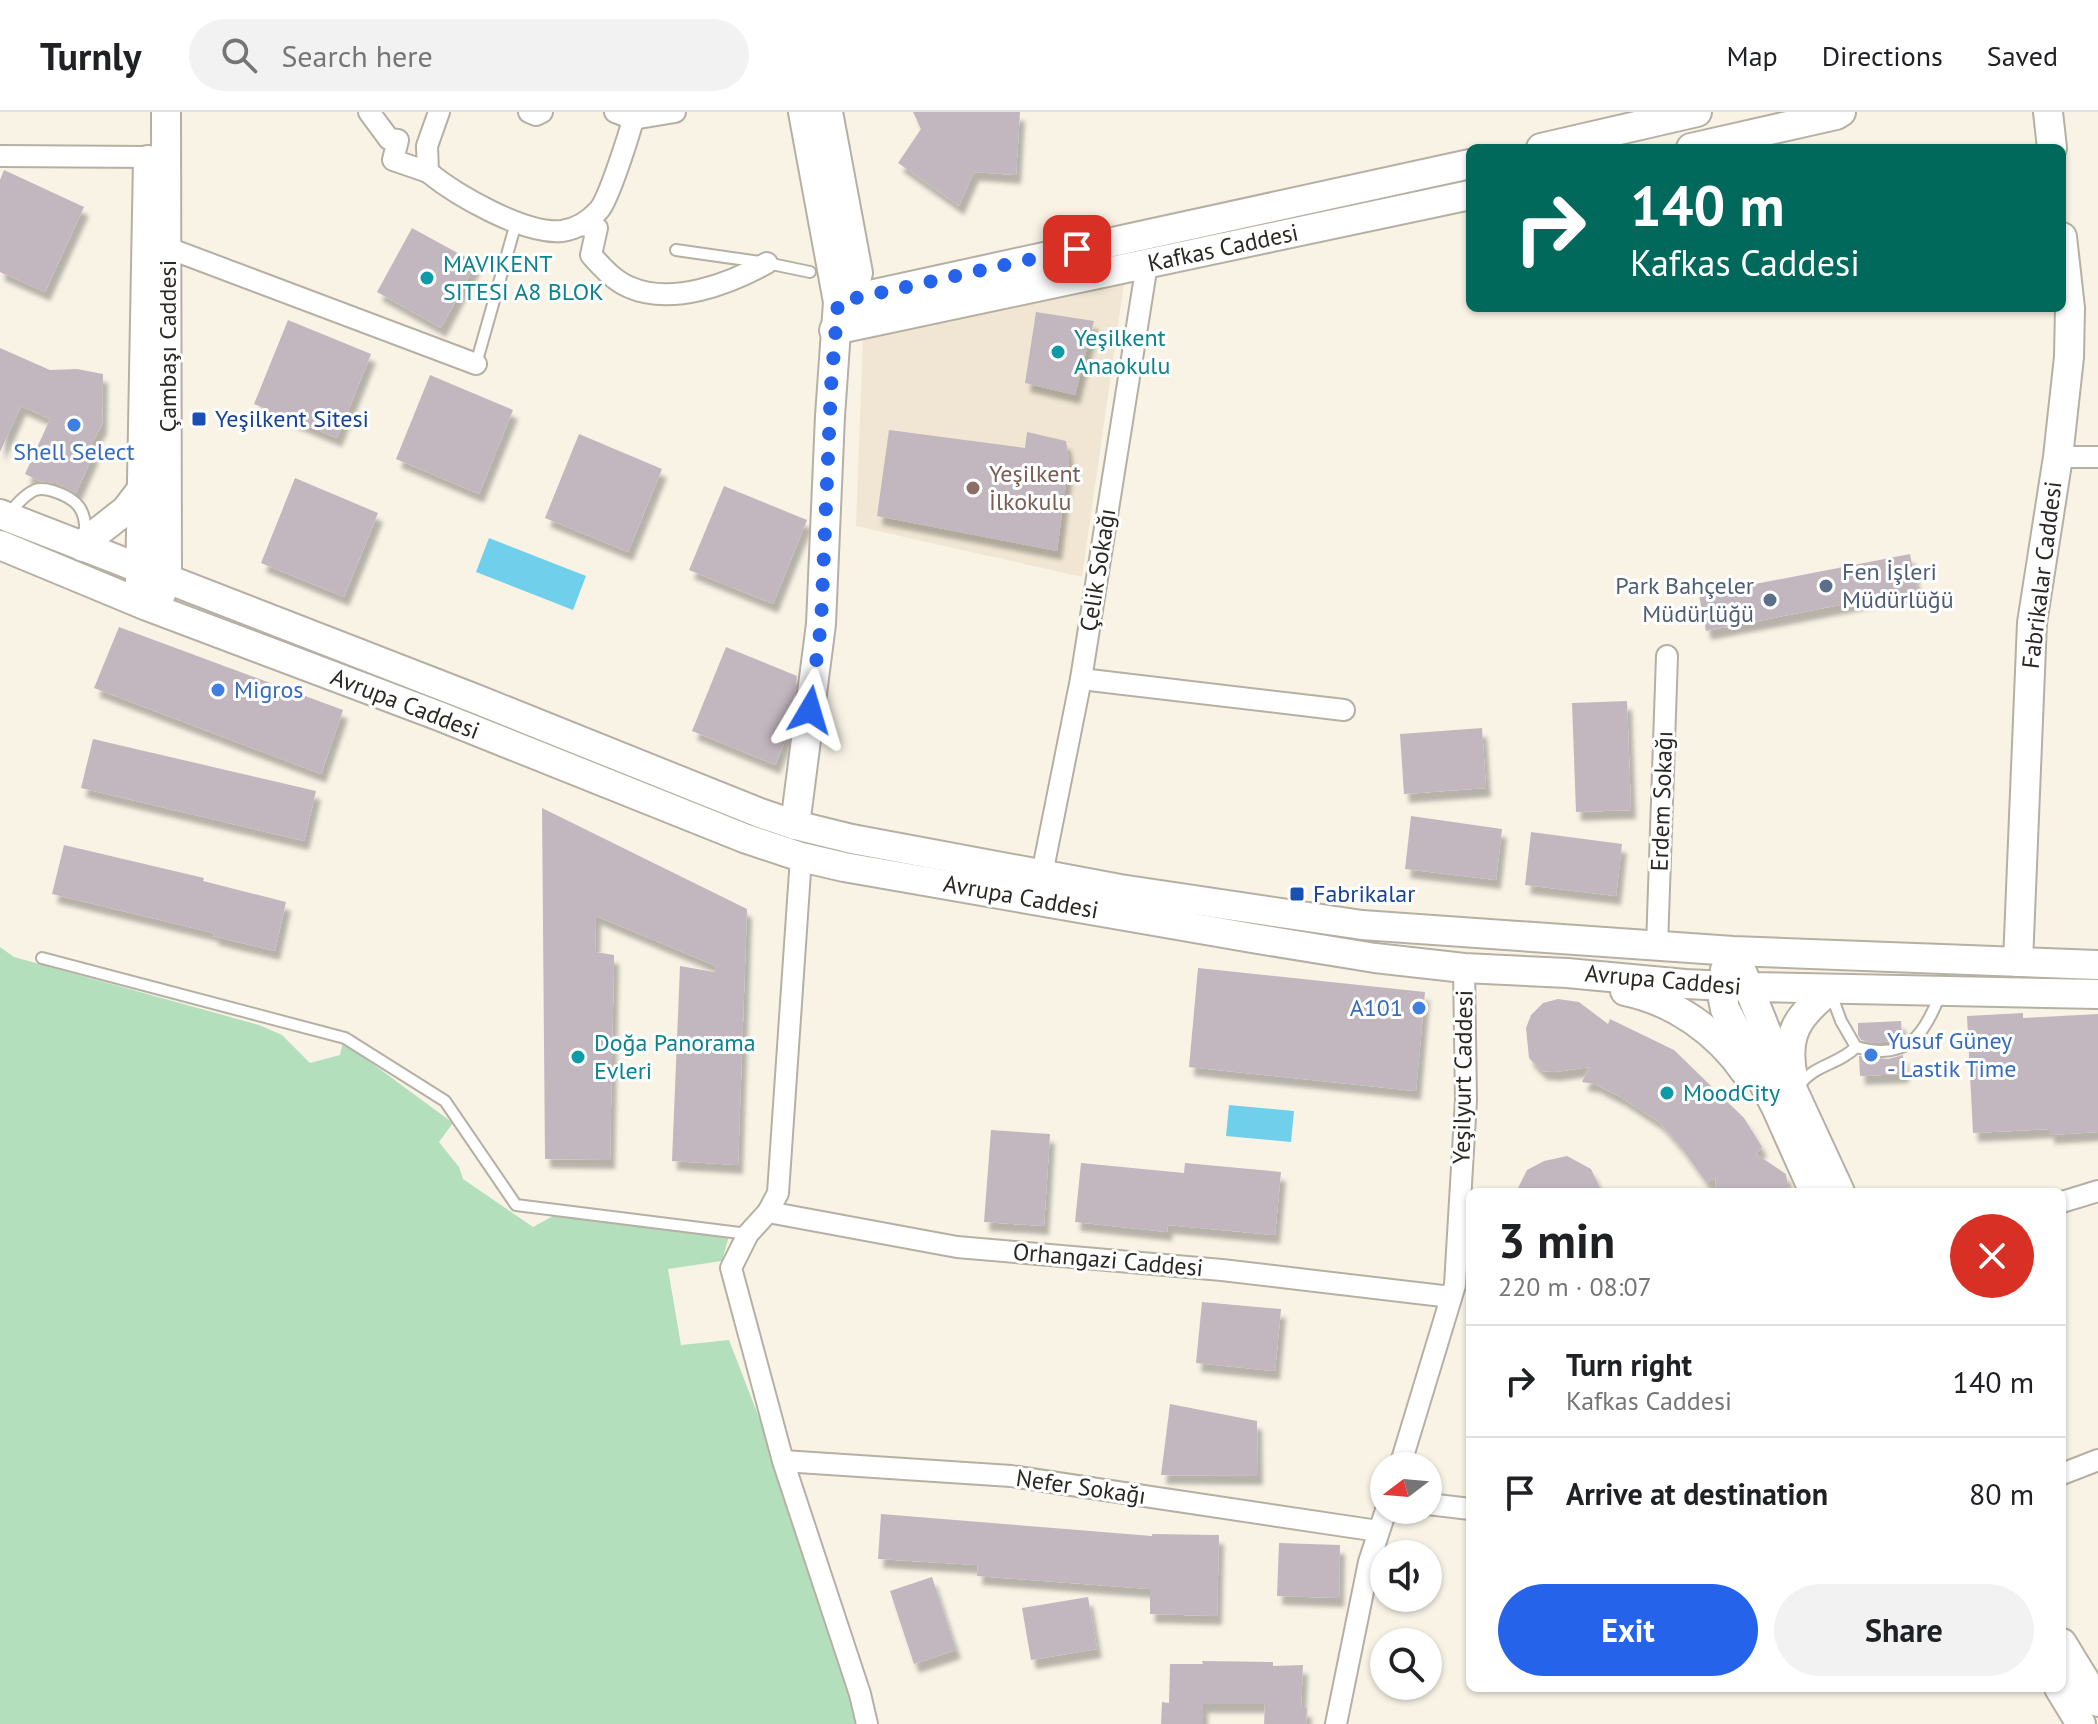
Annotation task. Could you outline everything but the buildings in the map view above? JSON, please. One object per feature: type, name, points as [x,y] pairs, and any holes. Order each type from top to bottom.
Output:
[{"type":"street","name":"Çambaşı Caddesi","points":[[148,112],[142,489],[154,575]]},
{"type":"street","name":"Çambaşı Caddesi","points":[[154,575],[168,248],[166,112]]},
{"type":"street","points":[[369,112],[389,139],[398,140],[393,160],[428,172],[450,190],[516,223],[560,231],[582,225],[601,208],[628,114],[675,112]]},
{"type":"street","points":[[428,172],[427,146],[439,112]]},
{"type":"street","points":[[529,112],[536,115],[542,112]]},
{"type":"street","points":[[795,825],[821,624],[834,330],[838,302],[803,112]]},
{"type":"street","points":[[828,112],[858,273],[853,288],[838,302]]},
{"type":"street","points":[[1558,144],[1697,112]]},
{"type":"street","points":[[2048,112],[2052,144]]},
{"type":"street","points":[[1708,144],[1837,113]]},
{"type":"street","points":[[0,156],[148,157]]},
{"type":"street","name":"Kafkas Caddesi","points":[[838,302],[1466,165]]},
{"type":"street","name":"Kafkas Caddesi","points":[[834,330],[1466,196]]},
{"type":"street","points":[[582,225],[597,228],[591,255],[606,272],[630,287],[658,294],[692,290],[737,279],[767,263]]},
{"type":"street","points":[[168,248],[476,364]]},
{"type":"street","name":"Çelik Sokağı","points":[[1042,874],[1081,679],[1147,264]]},
{"type":"street","name":"Fabrikalar Caddesi","points":[[2018,962],[2032,623],[2058,457],[2069,357],[2070,308],[2066,272]]},
{"type":"street","points":[[2058,457],[2098,457]]},
{"type":"street","points":[[83,547],[126,510],[142,489]]},
{"type":"street","name":"Avrupa Caddesi","points":[[4,515],[795,825],[852,839],[1120,889],[1362,925],[1733,951],[2098,965]]},
{"type":"street","name":"Avrupa Caddesi","points":[[0,545],[147,606],[439,716],[744,838],[801,857],[1252,938],[1375,958],[1464,968],[1736,987],[2098,994]]},
{"type":"street","points":[[147,606],[157,599],[154,575]]},
{"type":"street","name":"Erdem Sokağı","points":[[1657,946],[1667,656]]},
{"type":"street","points":[[1081,679],[1344,710]]},
{"type":"street","points":[[801,857],[778,1193],[768,1212],[748,1234],[731,1268],[783,1461],[860,1694],[867,1724]]},
{"type":"street","points":[[1733,951],[1728,958],[1736,987],[1725,1009],[1838,1188]]},
{"type":"street","name":"Yeşilyurt Caddesi","points":[[1405,1452],[1459,1289],[1466,1100],[1464,968]]},
{"type":"street","points":[[1567,973],[1665,1003],[1688,1016],[1714,1036],[1739,1063],[1763,1098],[1786,1103]]},
{"type":"street","points":[[1813,1188],[1786,1103],[1789,1059],[1796,1024],[1809,1006],[1830,990]]},
{"type":"street","points":[[2066,1201],[2098,1191]]},
{"type":"street","name":"Orhangazi Caddesi","points":[[768,1212],[957,1247],[1459,1289]]},
{"type":"street","points":[[2066,1472],[2098,1460]]},
{"type":"street","name":"Nefer Sokağı","points":[[783,1461],[1011,1476],[1378,1531]]},
{"type":"street","points":[[1442,1506],[1466,1509]]},
{"type":"street","points":[[1352,1724],[1336,1724],[1381,1524]]},
{"type":"street","points":[[2066,1650],[2098,1702]]},
{"type":"street","points":[[2061,1692],[2081,1724]]},
{"type":"lane","points":[[476,364],[516,223]]},
{"type":"lane","points":[[676,250],[810,272]]},
{"type":"lane","points":[[4,515],[37,489],[70,496],[85,523],[83,547]]},
{"type":"lane","points":[[42,958],[345,1038],[445,1101],[516,1205],[748,1234]]},
{"type":"lane","points":[[1830,990],[1841,1021],[1856,1047],[1876,1051],[1902,1048],[1927,1025],[1940,992]]},
{"type":"lane","points":[[1786,1103],[1805,1077],[1848,1055],[1856,1047]]},
{"type":"shaded area","points":[[1124,284],[1082,577],[856,526],[863,337]]},
{"type":"green space","points":[[0,947],[14,957],[259,1025],[282,1035],[310,1063],[340,1055],[343,1042],[453,1123],[439,1142],[459,1167],[463,1179],[533,1227],[555,1215],[729,1236],[722,1261],[668,1269],[681,1345],[729,1340],[775,1459],[852,1695],[858,1724],[0,1724]]},
{"type":"water","points":[[489,538],[586,576],[573,610],[476,572]]},
{"type":"water","points":[[1229,1105],[1294,1111],[1291,1142],[1226,1136]]},
{"type":"place","name":"MAVIKENT SITESI A8 BLOK","points":[[427,278]]},
{"type":"place","name":"Yeşilkent Anaokulu","points":[[1058,352]]},
{"type":"place","name":"Yeşilkent Sitesi","points":[[199,419]]},
{"type":"place","name":"Shell Select","points":[[74,425]]},
{"type":"place","name":"Yeşilkent İlkokulu","points":[[973,488]]},
{"type":"place","name":"Fen İşleri Müdürlüğü","points":[[1826,586]]},
{"type":"place","name":"Park Bahçeler Müdürlüğü","points":[[1770,600]]},
{"type":"place","name":"Migros","points":[[218,690]]},
{"type":"place","name":"Fabrikalar","points":[[1297,894]]},
{"type":"place","name":"A101","points":[[1419,1008]]},
{"type":"place","name":"Yusuf Güney - Lastik Time","points":[[1871,1055]]},
{"type":"place","name":"Doğa Panorama Evleri","points":[[578,1057]]},
{"type":"place","name":"MoodCity","points":[[1667,1093]]},
{"type":"route","points":[[810,710],[821,624],[834,330],[838,302],[1077,249]]}]
